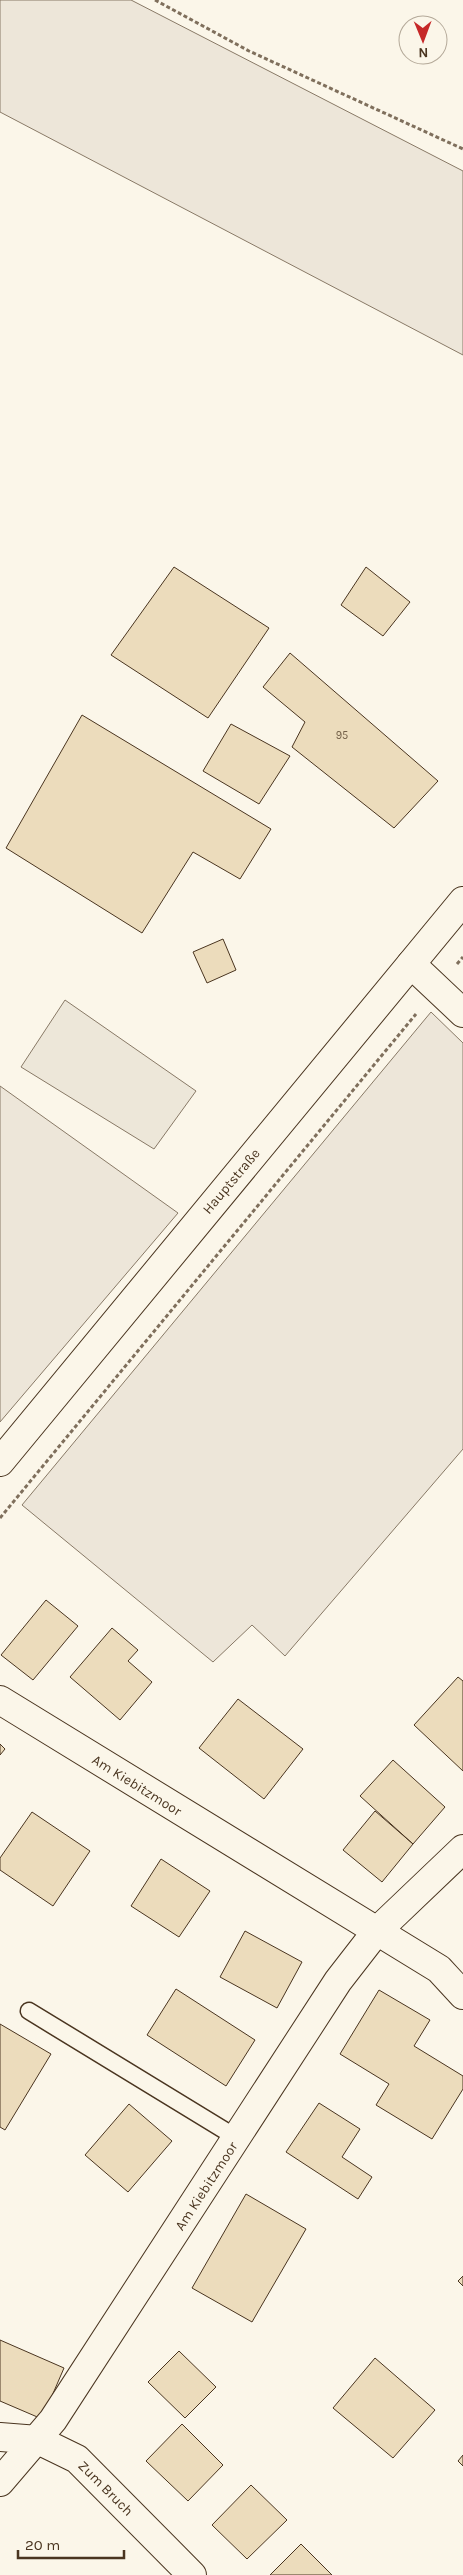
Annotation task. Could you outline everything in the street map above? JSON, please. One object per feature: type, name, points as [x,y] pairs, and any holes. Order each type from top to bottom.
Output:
[{"type":"street","name":"Hauptstraße","points":[[0,1462],[463,901]]},
{"type":"street","points":[[411,964],[463,1012]]},
{"type":"street","name":"Am Kiebitzmoor","points":[[0,1700],[439,1969],[463,1995]]},
{"type":"street","name":"Am Kiebitzmoor","points":[[0,2482],[38,2440],[53,2420],[338,1981],[376,1932],[463,1849]]},
{"type":"street","name":"Zum Bruch","points":[[0,2437],[38,2440],[77,2459],[192,2575]]},
{"type":"lane","points":[[29,2011],[237,2138]]},
{"type":"path","points":[[155,0],[249,51],[463,149]]},
{"type":"path","points":[[0,1518],[438,988]]},
{"type":"shaded area","points":[[0,0],[131,0],[463,171],[463,355],[0,112]]},
{"type":"shaded area","points":[[65,1000],[196,1091],[154,1149],[21,1067]]},
{"type":"shaded area","points":[[431,1012],[463,1043],[463,1449],[285,1656],[252,1625],[213,1662],[22,1505]]},
{"type":"shaded area","points":[[0,1086],[178,1213],[0,1422]]},
{"type":"building","points":[[174,567],[269,628],[208,718],[111,655]]},
{"type":"building","points":[[366,567],[410,602],[383,636],[341,605]]},
{"type":"building","points":[[290,653],[438,781],[394,828],[292,747],[305,722],[263,687]]},
{"type":"building","points":[[82,715],[271,829],[240,879],[193,852],[142,933],[6,848]]},
{"type":"building","points":[[231,724],[290,756],[259,804],[203,771]]},
{"type":"building","points":[[223,939],[236,970],[207,983],[193,952]]},
{"type":"building","points":[[46,1600],[78,1626],[33,1680],[1,1655]]},
{"type":"building","points":[[112,1628],[138,1650],[128,1661],[152,1682],[120,1720],[70,1677]]},
{"type":"building","points":[[458,1677],[463,1681],[463,1771],[414,1725]]},
{"type":"building","points":[[238,1699],[303,1749],[264,1799],[199,1748]]},
{"type":"building","points":[[0,1744],[5,1749],[0,1755]]},
{"type":"building","points":[[393,1760],[445,1807],[413,1844],[360,1796]]},
{"type":"building","points":[[375,1811],[413,1844],[382,1882],[343,1850]]},
{"type":"building","points":[[32,1812],[90,1851],[53,1906],[0,1870],[0,1858]]},
{"type":"building","points":[[161,1859],[210,1891],[179,1937],[131,1906]]},
{"type":"building","points":[[245,1931],[302,1962],[277,2008],[220,1977]]},
{"type":"building","points":[[176,1989],[255,2040],[226,2086],[147,2035]]},
{"type":"building","points":[[379,1990],[430,2020],[414,2046],[463,2076],[463,2089],[432,2139],[376,2105],[389,2084],[340,2054]]},
{"type":"building","points":[[0,2024],[51,2054],[5,2130],[0,2127]]},
{"type":"building","points":[[319,2103],[360,2129],[342,2157],[372,2177],[358,2199],[286,2152]]},
{"type":"building","points":[[129,2104],[172,2141],[128,2192],[85,2155]]},
{"type":"building","points":[[246,2194],[306,2229],[252,2322],[192,2288]]},
{"type":"building","points":[[463,2276],[463,2286],[458,2281]]},
{"type":"building","points":[[0,2340],[64,2368],[42,2419],[0,2401]]},
{"type":"building","points":[[179,2351],[216,2387],[185,2418],[148,2382]]},
{"type":"building","points":[[375,2358],[435,2410],[393,2458],[333,2408]]},
{"type":"building","points":[[182,2424],[223,2465],[188,2501],[146,2461]]},
{"type":"building","points":[[463,2455],[463,2466],[458,2461]]},
{"type":"building","points":[[251,2485],[287,2520],[247,2559],[212,2525]]},
{"type":"building","points":[[301,2544],[332,2575],[270,2575]]}]
